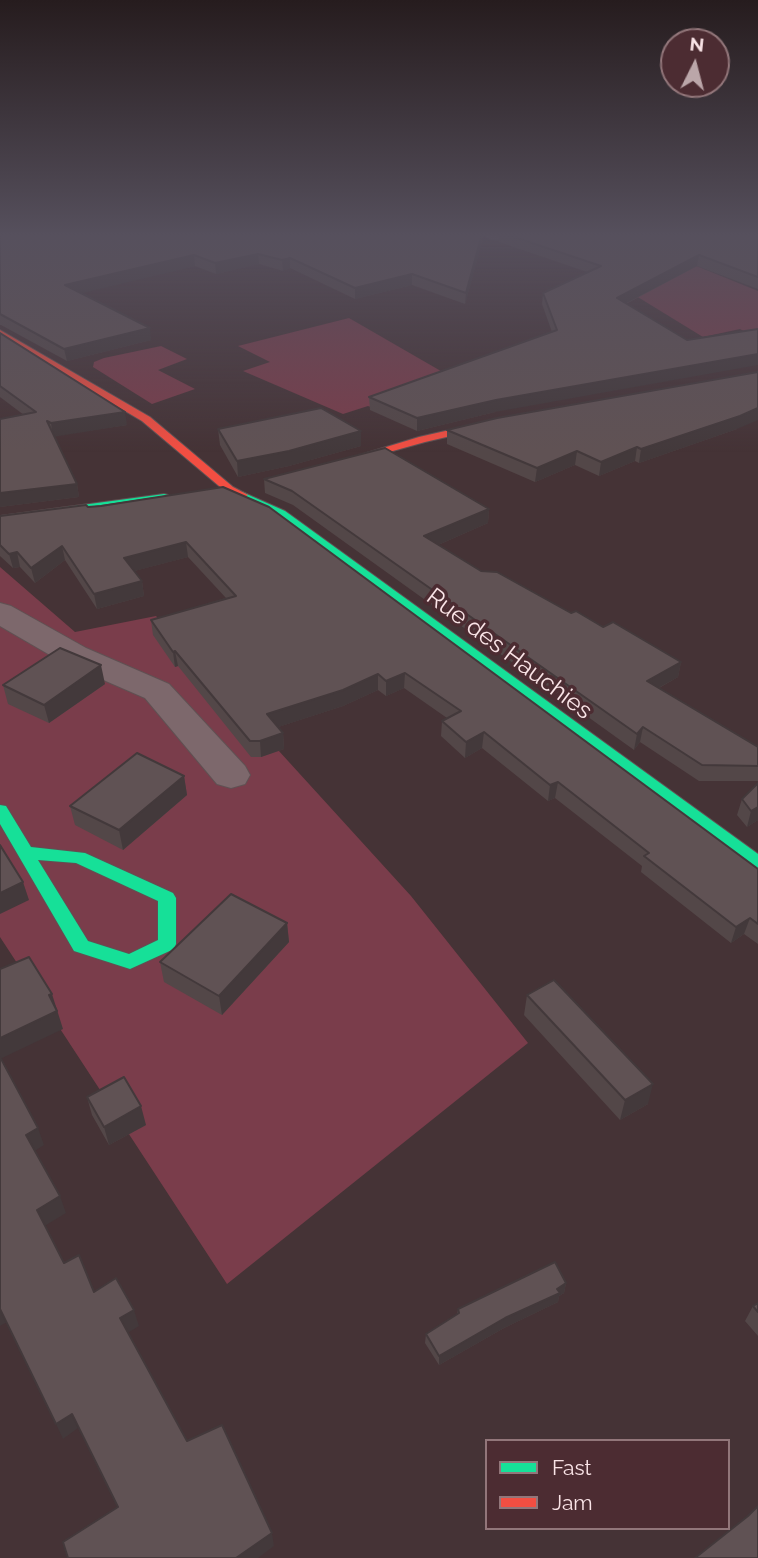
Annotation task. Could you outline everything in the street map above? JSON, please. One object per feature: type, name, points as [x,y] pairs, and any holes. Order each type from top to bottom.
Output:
[{"type":"street","name":"Rue des Hauchies","points":[[0,333],[146,419],[229,489],[281,513],[622,766],[758,863]]},
{"type":"street","points":[[320,468],[423,439],[510,419]]},
{"type":"street","points":[[203,492],[255,484]]},
{"type":"street","points":[[0,519],[177,495]]},
{"type":"street","points":[[4,621],[157,691],[231,775]]},
{"type":"street","points":[[0,810],[81,946],[130,962],[167,944],[167,898],[79,857],[28,853]]},
{"type":"shaded area","points":[[654,307],[758,307],[758,339],[740,329],[703,337]]},
{"type":"shaded area","points":[[349,318],[472,389],[374,408],[368,406],[343,414],[243,371],[270,362],[238,346]]},
{"type":"shaded area","points":[[161,346],[187,359],[158,370],[195,389],[152,404],[93,367],[94,362],[104,358]]},
{"type":"shaded area","points":[[0,567],[75,632],[156,616],[411,896],[528,1043],[227,1284],[0,937]]},
{"type":"building","points":[[0,307],[108,307],[150,328],[64,349],[0,314]]},
{"type":"building","points":[[548,307],[632,307],[687,340],[758,329],[758,354],[496,400],[417,418],[369,397],[557,330]]},
{"type":"building","points":[[0,333],[125,412],[51,423],[47,421],[77,484],[0,493],[0,419],[36,412],[0,386]]},
{"type":"building","points":[[758,372],[758,408],[641,449],[637,447],[601,462],[577,451],[537,468],[447,430],[497,418]]},
{"type":"building","points":[[321,408],[361,431],[289,451],[237,461],[218,429]]},
{"type":"building","points":[[385,448],[489,509],[424,536],[481,571],[497,572],[571,613],[576,611],[603,627],[613,622],[681,662],[647,681],[758,747],[758,766],[702,765],[643,727],[637,734],[292,491],[264,479]]},
{"type":"building","points":[[223,487],[269,507],[758,869],[758,924],[750,918],[736,927],[644,856],[649,853],[558,782],[550,785],[484,732],[466,742],[442,721],[461,711],[405,673],[386,681],[378,674],[343,690],[267,714],[283,733],[260,741],[250,741],[175,651],[173,652],[151,620],[236,596],[186,542],[124,558],[142,581],[94,594],[62,546],[31,568],[17,552],[9,554],[0,545],[0,516],[86,505],[101,506]]},
{"type":"building","points":[[60,648],[101,665],[44,705],[3,685]]},
{"type":"building","points":[[137,753],[184,776],[119,830],[70,806]]},
{"type":"building","points":[[758,783],[758,807],[751,811],[742,799]]},
{"type":"building","points":[[0,845],[23,882],[0,893]]},
{"type":"building","points":[[231,894],[287,923],[219,996],[160,962]]},
{"type":"building","points":[[29,957],[52,994],[49,995],[57,1011],[0,1038],[0,969]]},
{"type":"building","points":[[554,980],[653,1084],[625,1100],[527,995]]},
{"type":"building","points":[[0,1057],[38,1128],[26,1135],[60,1196],[37,1210],[64,1263],[79,1255],[94,1292],[116,1278],[134,1310],[120,1318],[187,1441],[222,1425],[272,1533],[236,1558],[68,1558],[63,1542],[118,1507],[72,1414],[56,1424],[0,1309]]},
{"type":"building","points":[[124,1077],[141,1106],[104,1127],[87,1097]]},
{"type":"building","points":[[555,1262],[566,1283],[557,1289],[560,1293],[505,1318],[439,1356],[426,1334],[459,1313],[458,1309]]},
{"type":"building","points":[[758,1506],[758,1558],[695,1558],[748,1516]]},
{"type":"traffic: fast","points":[[242,495],[281,513],[758,863]]},
{"type":"traffic: fast","points":[[0,519],[164,497]]},
{"type":"traffic: fast","points":[[0,810],[81,946],[130,962],[167,944],[167,898],[79,857],[28,853]]},
{"type":"traffic: jam","points":[[0,333],[146,419],[229,489],[242,495]]},
{"type":"traffic: jam","points":[[339,463],[423,439],[498,422]]}]
